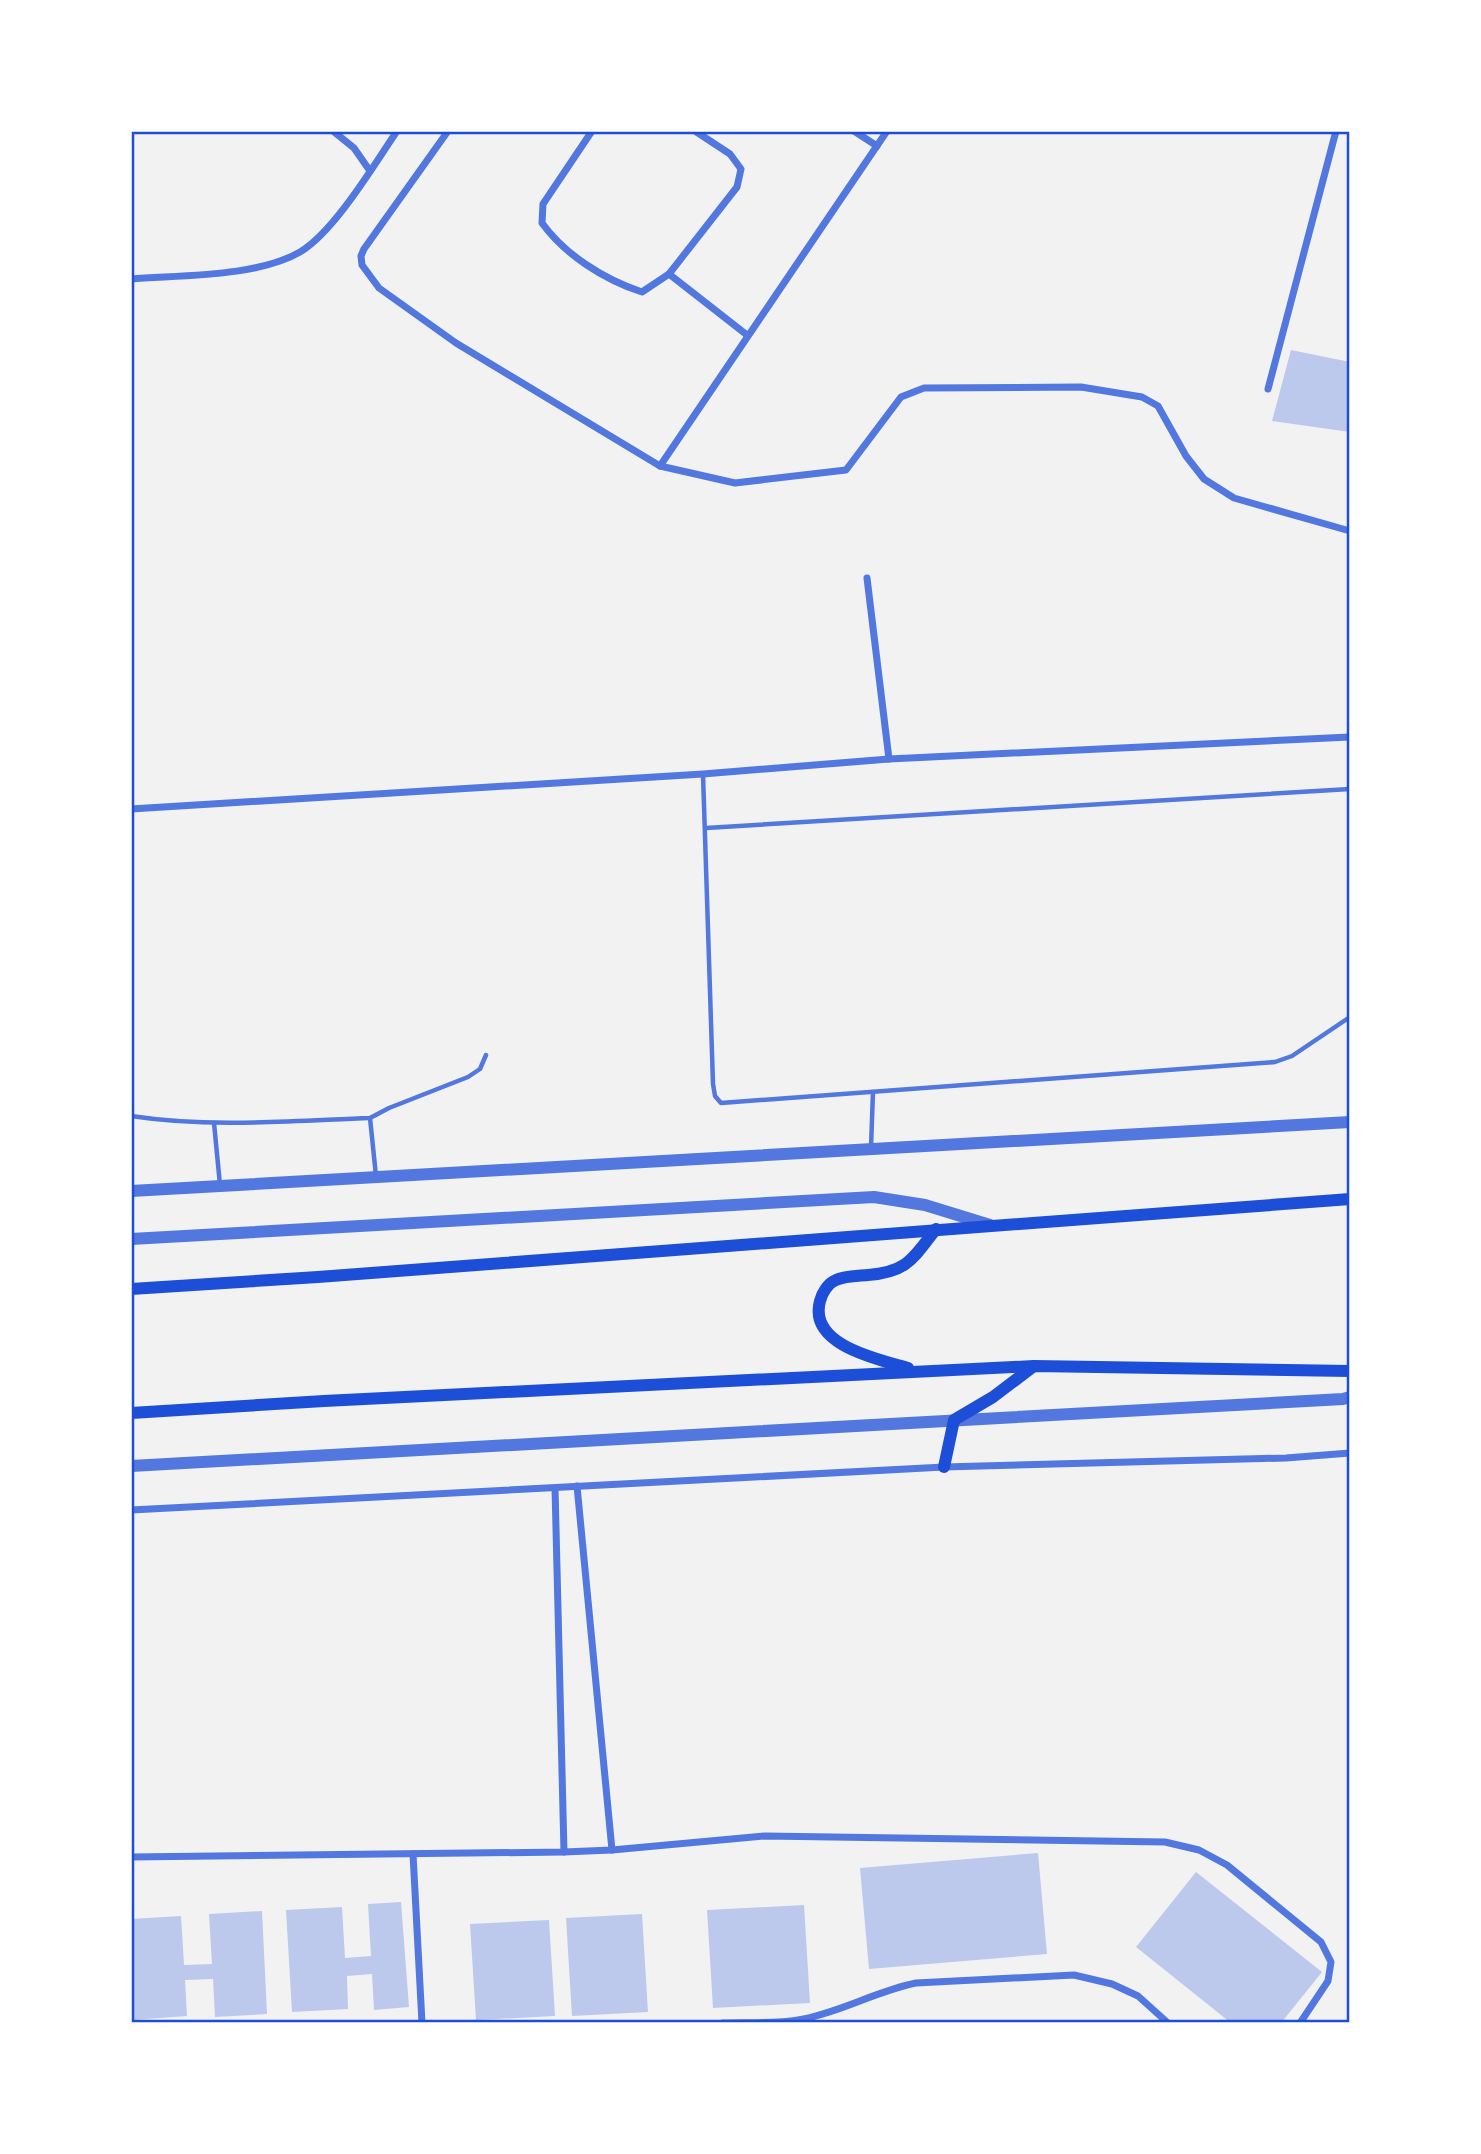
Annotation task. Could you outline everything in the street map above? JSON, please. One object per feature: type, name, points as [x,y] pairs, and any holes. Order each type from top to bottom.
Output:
[{"type":"main road","points":[[131,1289],[1350,1199]]},
{"type":"main road","points":[[919,1371],[862,1355],[843,1345],[822,1327],[817,1312],[822,1293],[835,1280],[895,1271],[911,1260],[936,1229]]},
{"type":"main road","points":[[944,1467],[954,1420],[1034,1366]]},
{"type":"main road","points":[[131,1413],[1034,1366],[1350,1371]]},
{"type":"street","points":[[333,131],[354,148],[370,171]]},
{"type":"street","points":[[131,279],[249,271],[299,253],[324,232],[397,131]]},
{"type":"street","points":[[448,131],[364,248],[362,265],[379,288],[456,343],[660,466],[735,483],[846,470],[901,397],[925,388],[1081,387],[1142,397],[1158,407],[1186,456],[1203,479],[1234,498],[1350,531]]},
{"type":"street","points":[[592,131],[543,204],[542,223],[556,243],[620,285],[642,292],[669,274],[737,187],[741,169],[730,154],[695,131]]},
{"type":"street","points":[[853,131],[877,146]]},
{"type":"street","points":[[660,466],[887,131]]},
{"type":"street","points":[[1268,389],[1336,131]]},
{"type":"street","points":[[669,274],[747,335]]},
{"type":"street","points":[[867,578],[889,759]]},
{"type":"street","points":[[131,809],[703,774],[889,759],[1350,737]]},
{"type":"street","points":[[131,1191],[1350,1122]]},
{"type":"street","points":[[131,1240],[874,1197],[925,1205],[990,1225]]},
{"type":"street","points":[[131,1466],[1350,1397]]},
{"type":"street","points":[[131,1510],[944,1467],[1286,1458],[1350,1453]]},
{"type":"street","points":[[577,1486],[612,1850]]},
{"type":"street","points":[[555,1488],[564,1852]]},
{"type":"street","points":[[131,1857],[564,1852],[765,1836],[1165,1842],[1199,1850],[1227,1865],[1321,1942],[1331,1962],[1328,1981],[1300,2023]]},
{"type":"street","points":[[413,1854],[422,2023]]},
{"type":"street","points":[[723,2023],[797,2020],[893,1987],[916,1983],[1074,1975],[1112,1984],[1138,1996],[1168,2023]]},
{"type":"lane","points":[[703,774],[715,1096],[721,1103],[1275,1062],[1292,1056],[1350,1017]]},
{"type":"lane","points":[[706,828],[1350,789]]},
{"type":"lane","points":[[131,1116],[163,1121],[214,1123],[370,1118],[388,1108],[468,1077],[480,1069],[486,1055]]},
{"type":"lane","points":[[871,1149],[873,1092]]},
{"type":"lane","points":[[370,1118],[376,1177]]},
{"type":"lane","points":[[214,1123],[220,1186]]},
{"type":"building","points":[[1291,350],[1350,362],[1350,432],[1272,421]]},
{"type":"building","points":[[1038,1853],[1047,1954],[869,1969],[860,1868]]},
{"type":"building","points":[[1196,1872],[1322,1972],[1281,2023],[1231,2023],[1136,1947]]},
{"type":"building","points":[[401,1902],[409,2007],[374,2010],[372,1974],[347,1976],[348,2009],[292,2012],[286,1910],[342,1907],[345,1958],[371,1956],[368,1904]]},
{"type":"building","points":[[804,1905],[810,2003],[713,2008],[707,1910]]},
{"type":"building","points":[[262,1911],[267,2014],[215,2017],[213,1979],[185,1980],[187,2016],[132,2020],[131,1919],[181,1916],[184,1965],[212,1964],[209,1914]]},
{"type":"building","points":[[642,1914],[648,2012],[572,2016],[566,1918]]},
{"type":"building","points":[[549,1920],[555,2016],[476,2020],[470,1924]]}]
